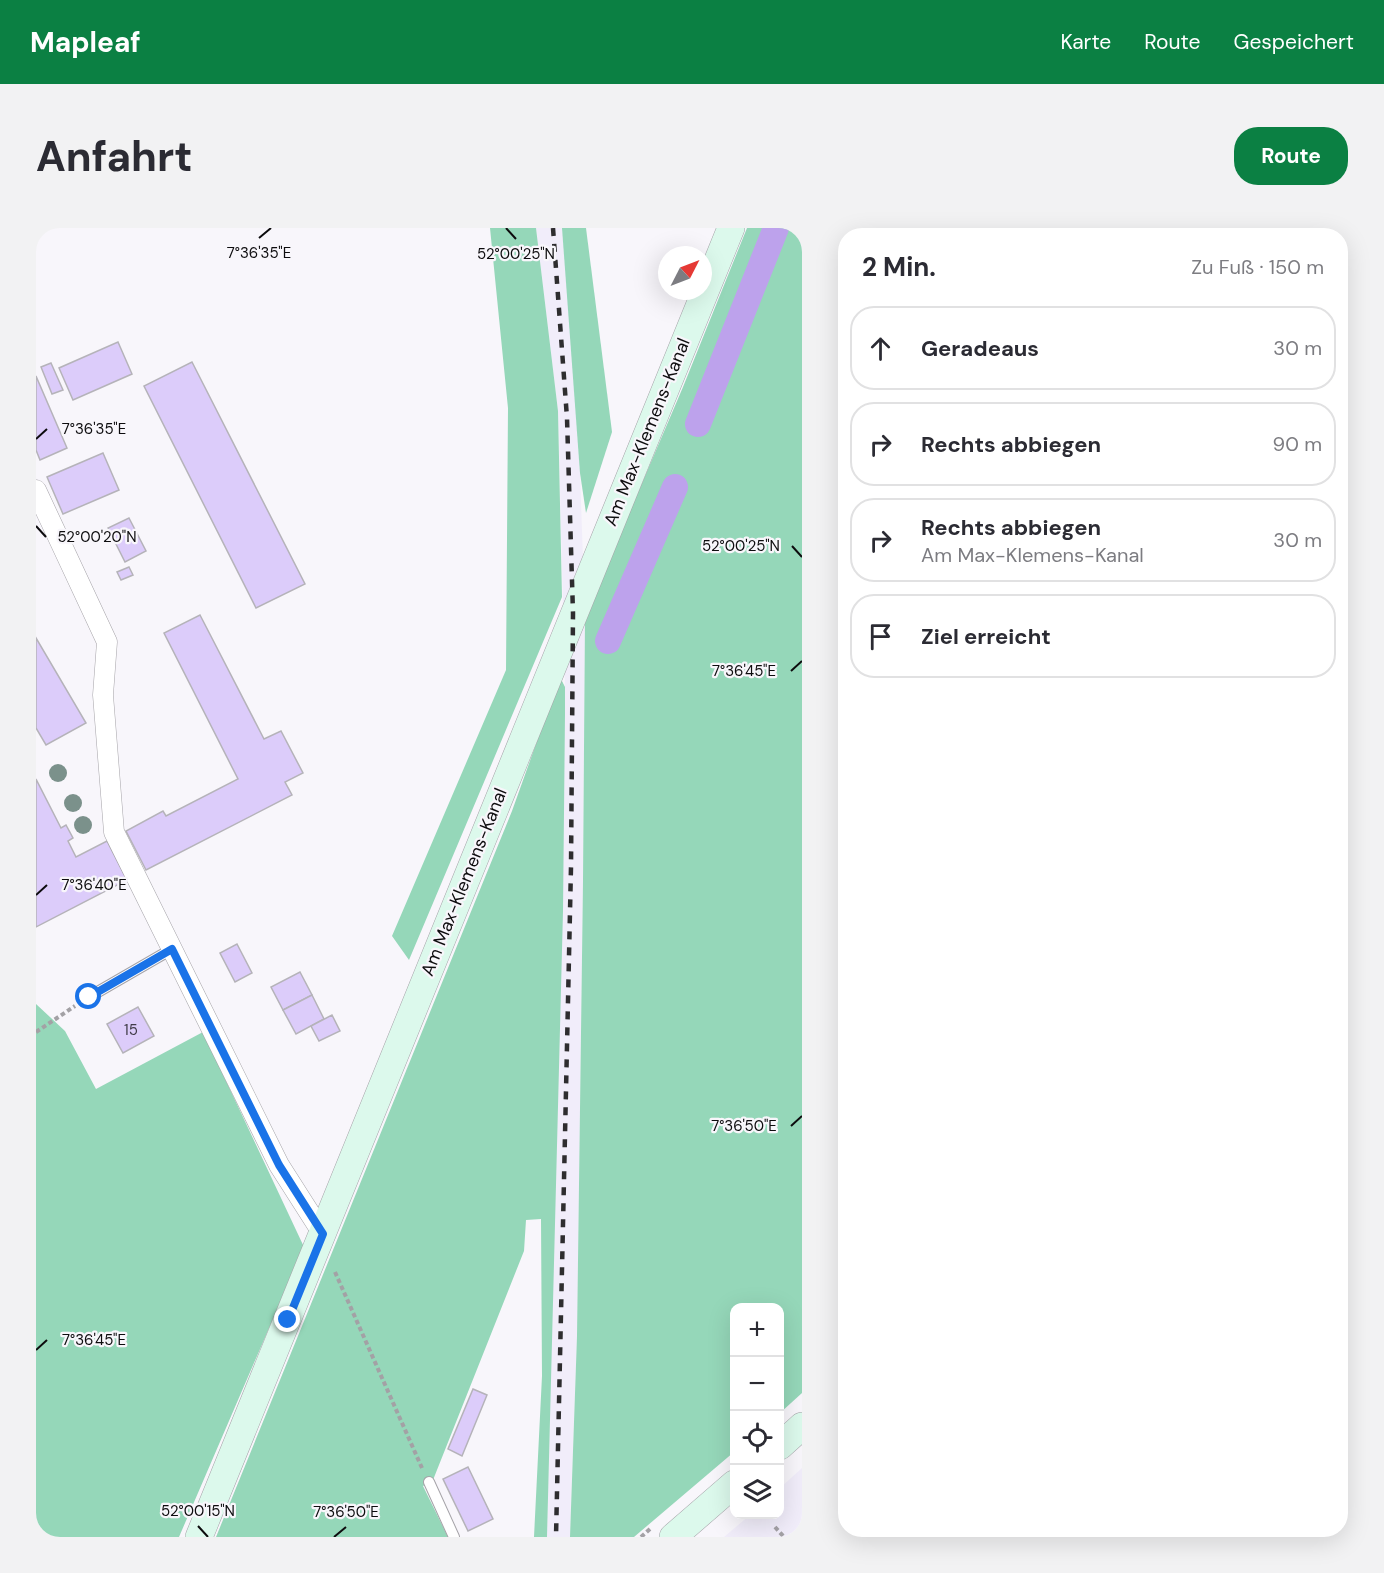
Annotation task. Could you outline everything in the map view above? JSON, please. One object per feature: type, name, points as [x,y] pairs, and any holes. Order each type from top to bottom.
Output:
[{"type":"main road","name":"Am Max-Klemens-Kanal","points":[[199,1537],[731,228]]},
{"type":"main road","points":[[784,1442],[802,1426]]},
{"type":"main road","points":[[673,1537],[730,1488]]},
{"type":"street","points":[[36,490],[107,642],[104,694],[114,832],[279,1165],[323,1234]]},
{"type":"lane","points":[[89,997],[172,949]]},
{"type":"lane","points":[[429,1482],[454,1537]]},
{"type":"path","points":[[36,1032],[89,997]]},
{"type":"path","points":[[323,1234],[333,1269],[429,1482]]},
{"type":"path","points":[[775,1527],[784,1537]]},
{"type":"shaded area","points":[[536,228],[562,228],[565,250],[580,473],[585,617],[577,1336],[570,1537],[547,1537],[565,687],[558,411]]},
{"type":"shaded area","points":[[802,1468],[802,1537],[724,1537],[745,1519],[784,1519],[784,1484]]},
{"type":"green space","points":[[490,228],[536,228],[558,411],[562,597],[409,960],[392,936],[506,670],[508,408]]},
{"type":"green space","points":[[562,228],[586,228],[612,432],[586,513],[580,473]]},
{"type":"green space","points":[[747,228],[802,228],[802,1393],[784,1409],[784,1303],[730,1303],[730,1455],[634,1537],[570,1537],[577,1336],[585,617],[683,387]]},
{"type":"green space","points":[[560,677],[565,687],[563,911],[547,1537],[534,1537],[542,1376],[541,1219],[526,1220],[524,1251],[433,1480],[423,1486],[448,1537],[216,1537],[512,811]]},
{"type":"green space","points":[[36,1004],[65,1031],[96,1089],[203,1032],[304,1247],[179,1537],[36,1537]]},
{"type":"building","points":[[118,342],[132,374],[73,400],[59,368]]},
{"type":"building","points":[[192,362],[305,584],[256,608],[144,386]]},
{"type":"building","points":[[51,363],[63,390],[52,394],[41,367]]},
{"type":"building","points":[[36,376],[67,448],[40,460],[36,450]]},
{"type":"building","points":[[103,453],[119,490],[63,514],[47,477]]},
{"type":"building","points":[[129,518],[146,551],[125,562],[108,528]]},
{"type":"building","points":[[129,567],[133,575],[121,580],[117,572]]},
{"type":"building","points":[[200,615],[264,739],[281,731],[303,773],[285,782],[292,795],[146,870],[126,831],[163,811],[166,816],[238,779],[164,633]]},
{"type":"building","points":[[36,638],[86,723],[46,745],[36,728]]},
{"type":"building","points":[[36,779],[61,828],[66,825],[73,838],[68,841],[76,857],[107,841],[127,880],[36,927]]},
{"type":"building","points":[[237,944],[252,973],[235,982],[220,953]]},
{"type":"building","points":[[300,972],[312,995],[283,1010],[271,987]]},
{"type":"building","points":[[312,995],[324,1019],[296,1034],[283,1010]]},
{"type":"building","points":[[138,1007],[154,1036],[123,1053],[107,1024]]},
{"type":"building","points":[[332,1015],[340,1031],[319,1041],[311,1026]]},
{"type":"building","points":[[473,1389],[487,1395],[462,1456],[448,1449]]},
{"type":"building","points":[[468,1467],[493,1519],[468,1531],[443,1479]]},
{"type":"waterway","points":[[698,424],[776,228]]},
{"type":"waterway","points":[[608,641],[675,487]]},
{"type":"railway","points":[[553,228],[567,418],[573,613],[571,867],[556,1537]]},
{"type":"route","points":[[89,997],[172,949],[279,1165],[323,1234],[288,1320]]}]
